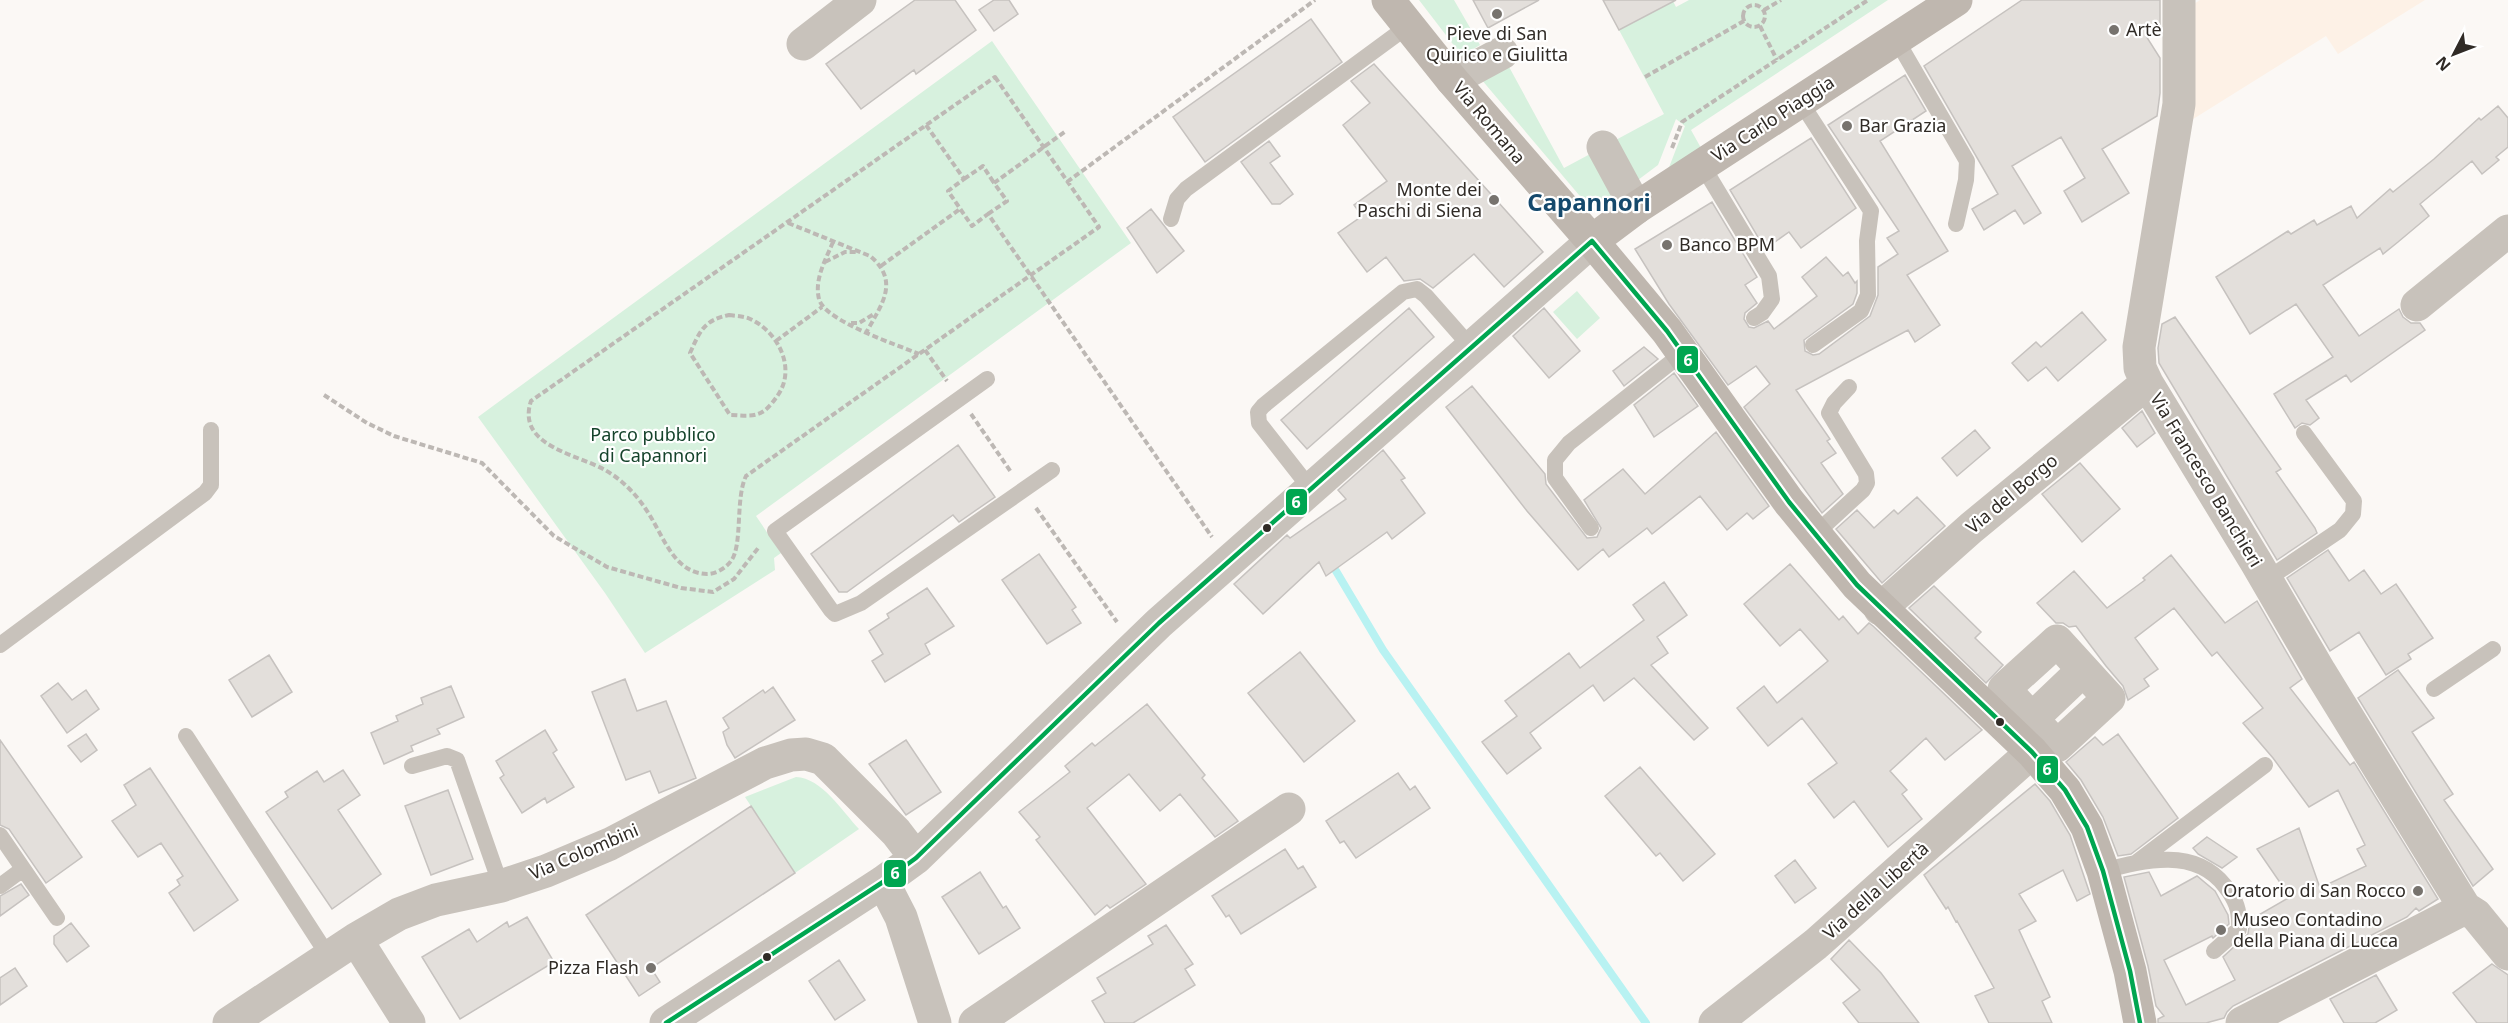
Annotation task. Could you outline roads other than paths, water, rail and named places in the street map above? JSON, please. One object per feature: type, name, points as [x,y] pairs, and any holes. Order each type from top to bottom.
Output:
[{"type":"street","points":[[803,44],[860,0]]},
{"type":"street","name":"Via Romana","points":[[1388,0],[1452,80],[1592,241],[1684,352],[1814,536],[1880,609],[2026,735],[2065,790],[2087,827],[2103,871],[2130,971],[2140,1023]]},
{"type":"street","name":"Via Carlo Piaggia","points":[[1592,241],[1636,208],[1956,0]]},
{"type":"street","name":"Via Francesco Banchieri","points":[[2179,0],[2179,104],[2139,347],[2140,368],[2319,672],[2465,908],[2476,915],[2505,945]]},
{"type":"street","points":[[1452,80],[1502,53]]},
{"type":"street","points":[[1603,147],[1636,208]]},
{"type":"street","points":[[2417,305],[2508,231]]},
{"type":"street","points":[[666,1023],[883,882],[916,858],[1116,663],[1310,488],[1592,241]]},
{"type":"street","name":"Via del Borgo","points":[[1880,609],[1961,536],[2147,383]]},
{"type":"street","name":"Via della Libertà","points":[[1715,1023],[1816,944],[2026,735],[2079,674]]},
{"type":"street","name":"Via Colombini","points":[[229,1023],[356,939],[399,914],[436,900],[501,886],[546,872],[610,844],[765,763],[791,755],[806,754],[823,759],[896,832],[916,858]]},
{"type":"street","points":[[975,1023],[1289,809]]},
{"type":"street","points":[[883,882],[901,917],[935,1023]]},
{"type":"street","points":[[2242,1023],[2465,908]]},
{"type":"street","points":[[356,939],[409,1023]]},
{"type":"lane","points":[[1171,219],[1177,199],[1186,189],[1408,26]]},
{"type":"lane","points":[[1896,39],[1967,161],[1966,180],[1956,224]]},
{"type":"lane","points":[[1800,102],[1871,211],[1867,241],[1868,295],[1861,311],[1813,345]]},
{"type":"lane","points":[[1702,165],[1769,276],[1772,299],[1762,313],[1754,318]]},
{"type":"lane","points":[[1310,488],[1259,423],[1258,412],[1263,406],[1403,292],[1417,290],[1426,296],[1471,347]]},
{"type":"lane","points":[[1591,528],[1555,478],[1555,460],[1569,443],[1684,352]]},
{"type":"lane","points":[[987,379],[775,531],[835,614],[861,603],[1052,470]]},
{"type":"lane","points":[[1814,536],[1863,490],[1867,483],[1866,474],[1829,412],[1849,387]]},
{"type":"lane","points":[[0,645],[205,493],[211,485],[212,477],[211,430]]},
{"type":"lane","points":[[2266,580],[2340,530],[2353,514],[2354,501],[2304,433]]},
{"type":"lane","points":[[2434,689],[2493,649]]},
{"type":"lane","points":[[186,736],[329,957]]},
{"type":"lane","points":[[412,766],[447,756],[457,760],[501,886]]},
{"type":"lane","points":[[2137,862],[2265,765]]},
{"type":"lane","points":[[0,835],[57,918]]},
{"type":"lane","points":[[2103,871],[2137,862],[2186,860],[2201,865],[2219,878],[2235,898],[2240,914],[2239,928],[2214,951]]},
{"type":"lane","points":[[0,886],[23,869]]},
{"type":"waterway","points":[[1336,571],[1383,650],[1646,1023]]},
{"type":"place","name":"Pieve di San Quirico e Giulitta","points":[[1497,14]]},
{"type":"place","name":"Artè","points":[[2114,30]]},
{"type":"place","name":"Bar Grazia","points":[[1847,126]]},
{"type":"place","name":"Monte dei Paschi di Siena","points":[[1494,200]]},
{"type":"place","name":"Banco BPM","points":[[1667,245]]},
{"type":"place","name":"Oratorio di San Rocco","points":[[2418,891]]},
{"type":"place","name":"Museo Contadino della Piana di Lucca","points":[[2221,930]]},
{"type":"place","name":"Pizza Flash","points":[[651,968]]},
{"type":"district","name":"Capannori","points":[[1589,203]]},
{"type":"park label","name":"Parco pubblico di Capannori","points":[[653,445]]}]
